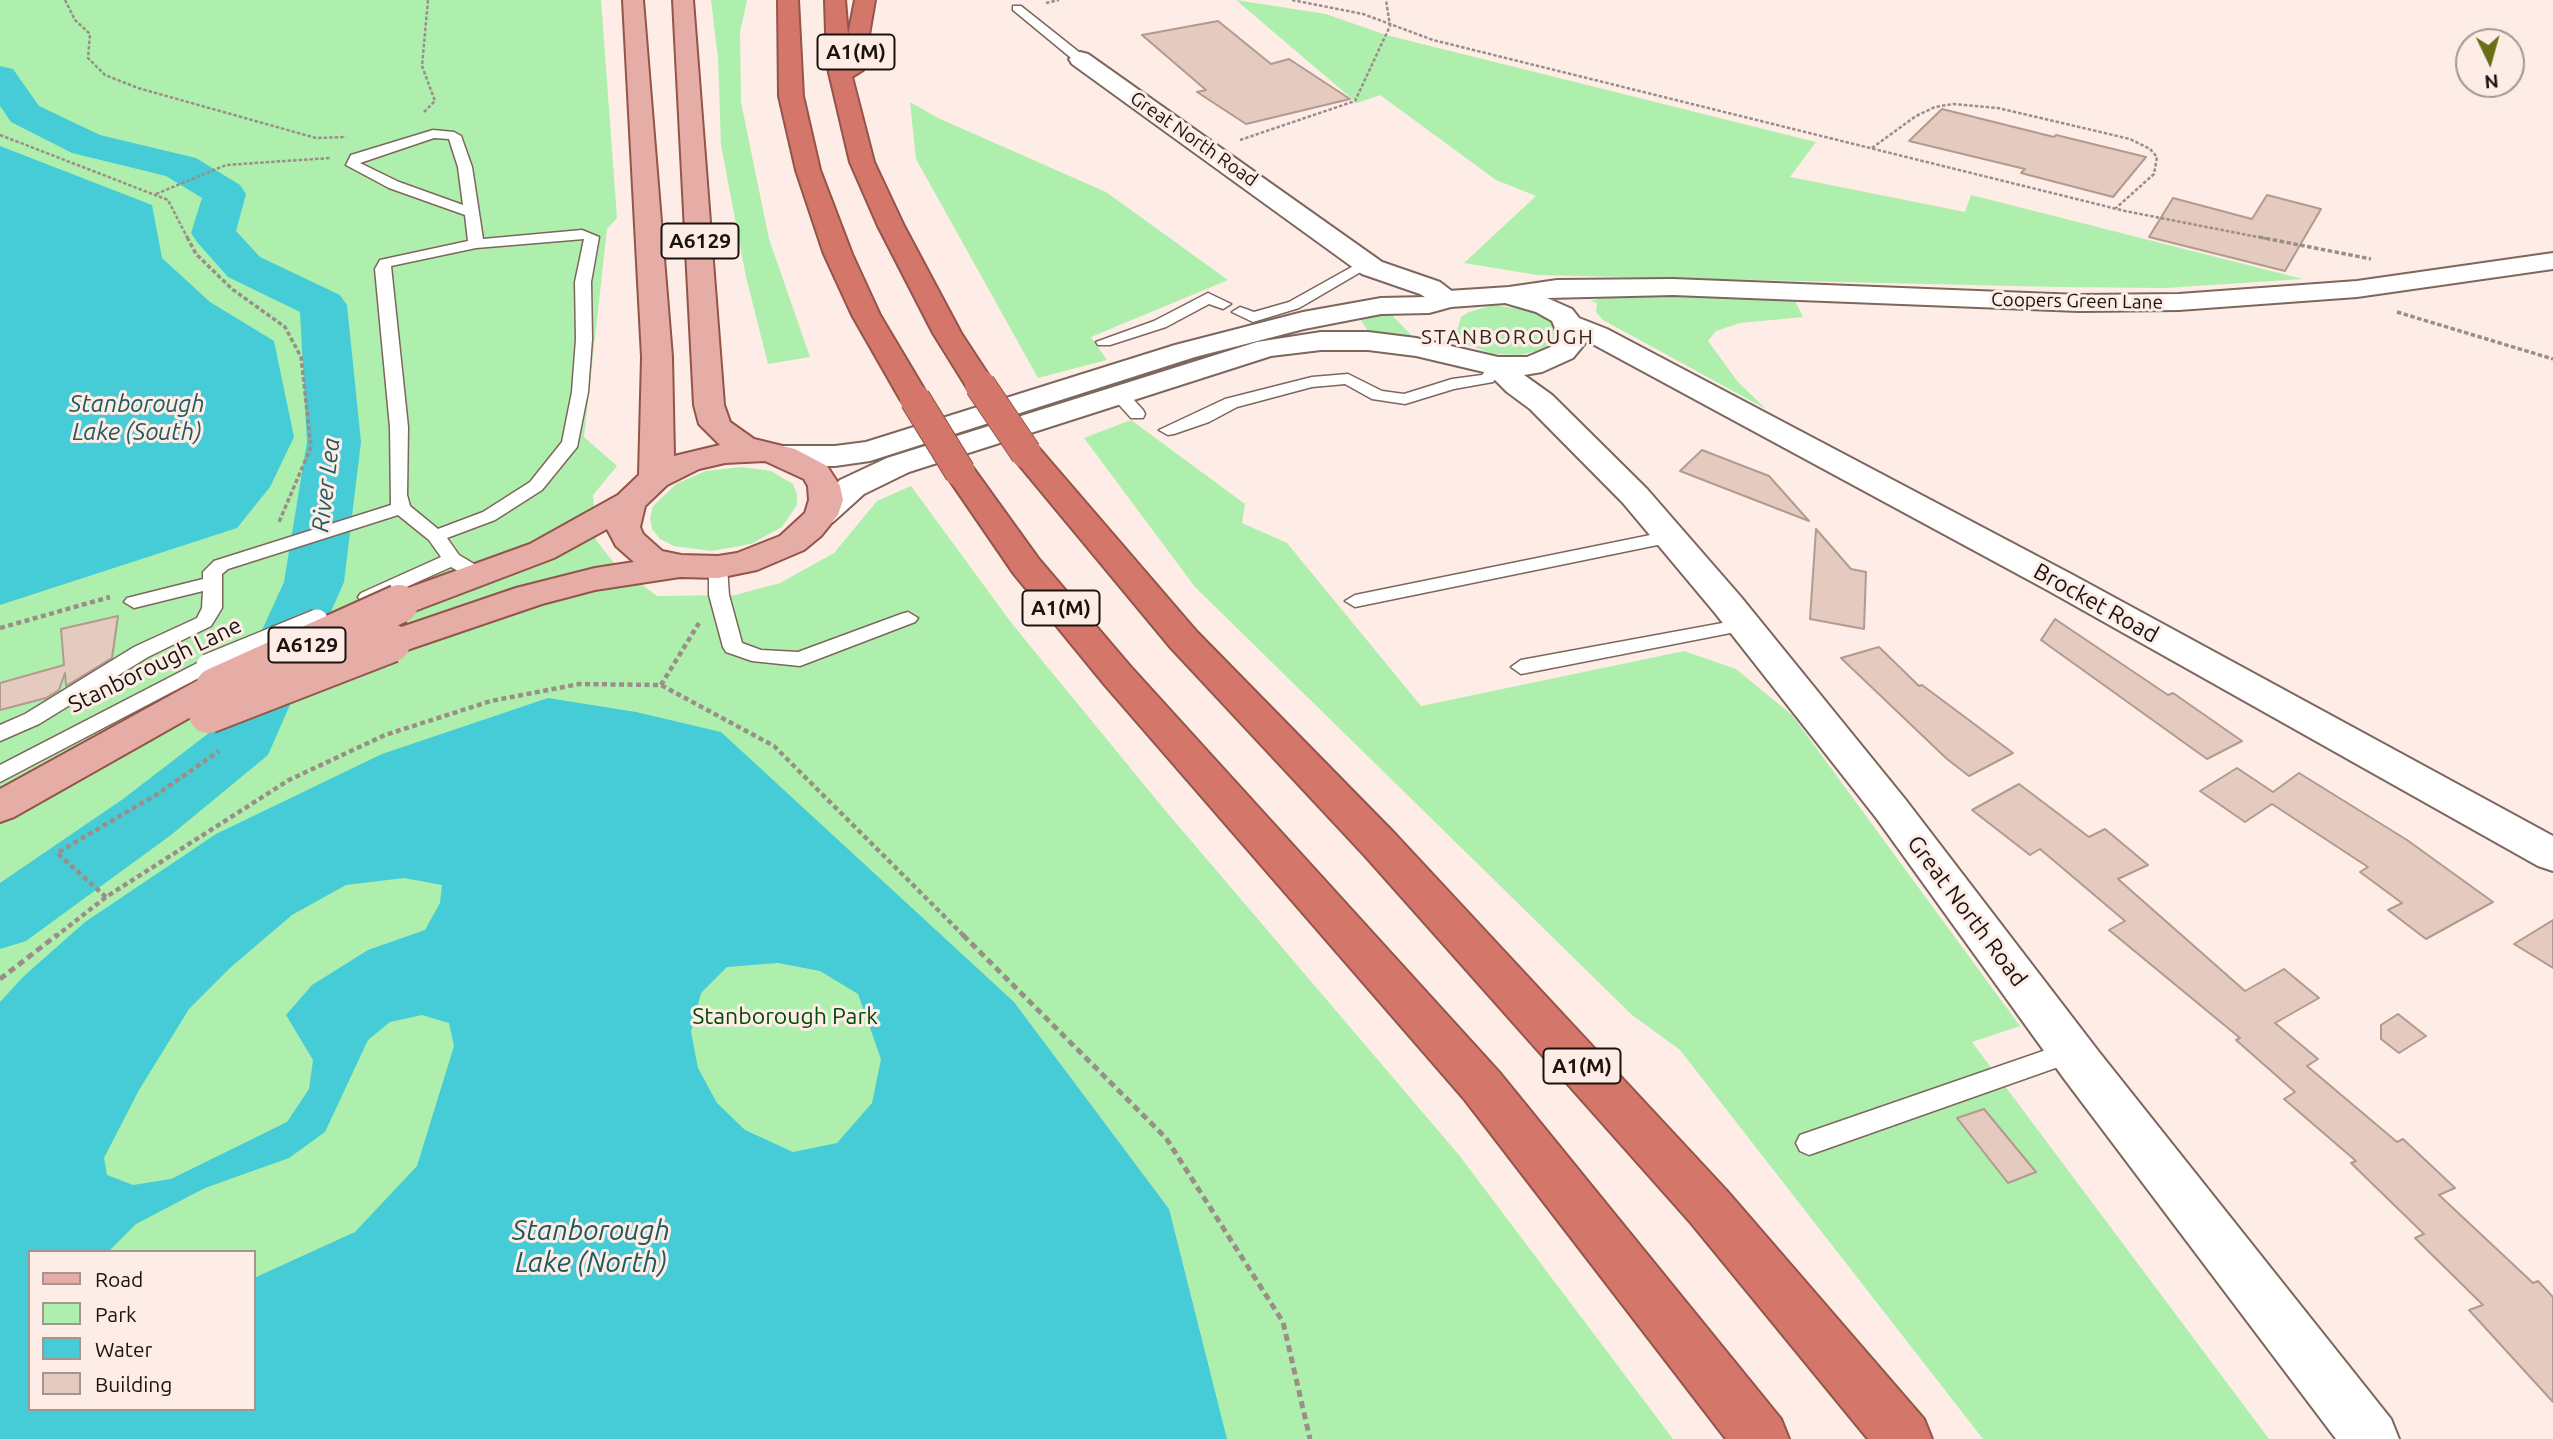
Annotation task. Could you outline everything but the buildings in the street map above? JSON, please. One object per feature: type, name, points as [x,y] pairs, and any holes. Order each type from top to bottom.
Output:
[{"type":"highway","name":"A1(M)","points":[[788,0],[791,96],[808,170],[838,254],[861,302],[915,399],[960,472],[1026,566],[1117,675],[1482,1086],[1761,1439]]},
{"type":"highway","name":"A1(M)","points":[[835,0],[834,32],[846,104],[862,162],[891,226],[947,332],[1026,453],[1184,640],[1381,846],[1700,1197],[1904,1439]]},
{"type":"highway","name":"A1(M)","points":[[846,104],[865,0]]},
{"type":"main road","name":"A6129","points":[[633,0],[657,357],[658,460],[655,478]]},
{"type":"main road","name":"A6129","points":[[683,0],[709,405],[715,424],[723,433],[743,446],[773,454]]},
{"type":"main road","name":"Great North Road","points":[[1080,58],[1369,265],[1372,282],[1392,296],[1436,303]]},
{"type":"main road","name":"Coopers Green Lane","points":[[1436,303],[1557,288],[1673,287],[2079,303],[2266,298],[2357,289],[2553,261]]},
{"type":"main road","points":[[1556,351],[1577,300],[1598,289]]},
{"type":"main road","points":[[1506,295],[1546,306],[1556,351]]},
{"type":"main road","points":[[1461,356],[1439,338],[1429,323],[1436,303],[1381,306],[1237,337],[1101,375],[870,451],[835,456],[725,453],[688,462],[655,478],[630,502],[623,527],[628,539],[650,558],[719,578],[770,554],[809,529],[852,487],[898,465],[1128,404],[1267,348],[1300,342],[1368,341],[1461,356],[1498,366]]},
{"type":"main road","name":"Great North Road","points":[[1498,366],[1518,386],[1556,351],[1635,496],[1744,625],[1891,809],[2072,1052],[2371,1439]]},
{"type":"main road","name":"Brocket Road","points":[[1556,351],[1609,353],[1634,358],[2061,583],[2553,855]]},
{"type":"main road","points":[[773,454],[816,473],[824,486],[826,500],[821,515]]},
{"type":"main road","name":"A6129","points":[[0,807],[43,782],[214,703],[464,567],[542,551],[630,502]]},
{"type":"main road","name":"A6129","points":[[214,703],[542,593],[595,579],[681,566]]},
{"type":"lane","name":"Great North Road","points":[[1017,8],[1080,58]]},
{"type":"lane","points":[[469,212],[394,185],[353,165],[356,158],[433,134],[454,136],[465,167],[469,212],[476,244]]},
{"type":"lane","points":[[436,536],[489,516],[536,486],[571,443],[580,392],[584,339],[583,282],[592,237],[582,234],[476,244],[397,260],[385,264],[382,269],[399,427],[398,495],[401,508],[436,536],[464,567]]},
{"type":"lane","points":[[1240,312],[1253,317],[1294,305],[1369,265]]},
{"type":"lane","points":[[1104,342],[1160,324],[1208,298],[1223,304]]},
{"type":"lane","points":[[1452,384],[1461,356]]},
{"type":"lane","points":[[1168,430],[1203,418],[1231,403],[1312,382],[1348,379],[1378,396],[1405,399],[1452,384],[1487,379],[1498,366]]},
{"type":"lane","points":[[0,734],[56,705],[141,652],[204,622],[212,608],[213,572],[221,565],[401,508]]},
{"type":"lane","points":[[1355,601],[1670,537]]},
{"type":"lane","name":"Stanborough Lane","points":[[0,774],[214,703],[317,620],[464,567]]},
{"type":"lane","points":[[719,578],[733,647],[759,656],[800,659],[908,618]]},
{"type":"lane","points":[[127,598],[213,583]]},
{"type":"lane","points":[[1521,667],[1744,625]]},
{"type":"lane","points":[[1808,1143],[2072,1052]]},
{"type":"path","points":[[65,0],[75,20],[90,34],[88,58],[105,75],[138,88],[316,138],[348,136]]},
{"type":"path","points":[[414,117],[423,113],[435,101],[422,66],[428,0]]},
{"type":"path","points":[[1292,0],[1363,15],[1433,40],[2115,208],[2357,254]]},
{"type":"path","points":[[1209,150],[1355,101],[1390,26],[1386,0]]},
{"type":"path","points":[[1871,149],[1916,116],[1935,107],[1953,104],[1998,108],[2130,139],[2150,149],[2157,158],[2154,174],[2115,208]]},
{"type":"path","points":[[0,135],[168,200],[196,254],[232,289],[285,327],[301,357],[311,447],[292,497],[258,553]]},
{"type":"path","points":[[155,195],[214,169],[317,158],[356,158]]},
{"type":"path","points":[[2357,289],[2394,311],[2553,359]]},
{"type":"path","points":[[662,685],[719,578]]},
{"type":"path","points":[[0,628],[127,598]]},
{"type":"path","points":[[0,979],[106,897],[289,780],[384,735],[491,701],[579,684],[662,685],[774,746],[1166,1138],[1283,1322],[1310,1439]]},
{"type":"path","points":[[106,897],[57,853],[77,838],[159,793],[214,703]]},
{"type":"green space","name":"Stanborough Park","points":[[0,0],[601,0],[617,218],[607,229],[584,437],[617,466],[593,495],[596,540],[614,563],[657,596],[735,595],[780,583],[834,553],[877,501],[911,486],[1013,625],[1164,809],[1459,1155],[1673,1439],[0,1439]]},
{"type":"green space","points":[[711,0],[747,0],[740,32],[741,102],[769,239],[810,357],[768,364],[746,277],[721,145],[718,58]]},
{"type":"green space","points":[[1236,0],[1326,14],[1386,35],[1816,142],[1790,177],[1965,212],[1971,195],[2303,279],[2166,288],[2058,287],[1537,275],[1464,263],[1536,196],[1496,180],[1380,95],[1357,103]]},
{"type":"green space","points":[[910,102],[938,118],[1106,192],[1228,280],[1091,337],[1107,360],[1038,378],[916,159]]},
{"type":"green space","points":[[1620,294],[1794,299],[1803,317],[1740,323],[1716,331],[1708,341],[1738,382],[1766,409],[1603,320],[1596,312],[1597,303],[1590,301]]},
{"type":"green space","points":[[1493,305],[1534,311],[1552,323],[1556,336],[1544,349],[1521,355],[1493,354],[1468,345],[1457,331],[1461,317]]},
{"type":"green space","points":[[1391,314],[1413,337],[1369,333],[1359,317]]},
{"type":"green space","points":[[1131,420],[1245,504],[1242,523],[1287,543],[1421,706],[1684,651],[1736,669],[1792,715],[2020,1026],[1972,1042],[2269,1439],[1983,1439],[1680,1050],[1632,1015],[1195,587],[1084,438]]},
{"type":"green space","points":[[741,467],[771,471],[793,484],[797,505],[782,527],[751,544],[711,551],[674,546],[660,539],[652,529],[650,518],[653,506],[676,484],[706,471]]},
{"type":"water","name":"Stanborough Lake (South)","points":[[0,146],[152,205],[162,258],[210,302],[274,341],[294,437],[270,487],[237,528],[0,605]]},
{"type":"water","name":"Stanborough Lake (North)","points":[[548,698],[636,712],[721,732],[1014,1002],[1169,1209],[1227,1439],[0,1439],[0,1002],[24,976],[85,922],[216,834],[382,754]],"holes":[[[404,878],[442,885],[440,903],[425,930],[368,950],[312,985],[286,1015],[313,1060],[309,1089],[287,1122],[171,1179],[133,1185],[107,1175],[104,1158],[139,1090],[189,1009],[231,967],[292,915],[346,885]],[[778,963],[820,971],[858,994],[881,1059],[872,1103],[837,1143],[793,1152],[745,1130],[717,1103],[698,1068],[691,1032],[701,993],[727,967]],[[422,1015],[449,1023],[454,1046],[417,1166],[355,1232],[256,1277],[256,1411],[28,1411],[28,1250],[110,1250],[136,1224],[205,1188],[289,1158],[325,1132],[368,1040],[390,1022]]]},
{"type":"waterway","name":"River Lea","points":[[0,77],[25,114],[86,144],[181,167],[225,194],[213,233],[244,267],[323,305],[334,442],[314,582],[245,739],[147,817],[0,921]]},
{"type":"district","name":"STANBOROUGH","points":[[1508,337]]}]
